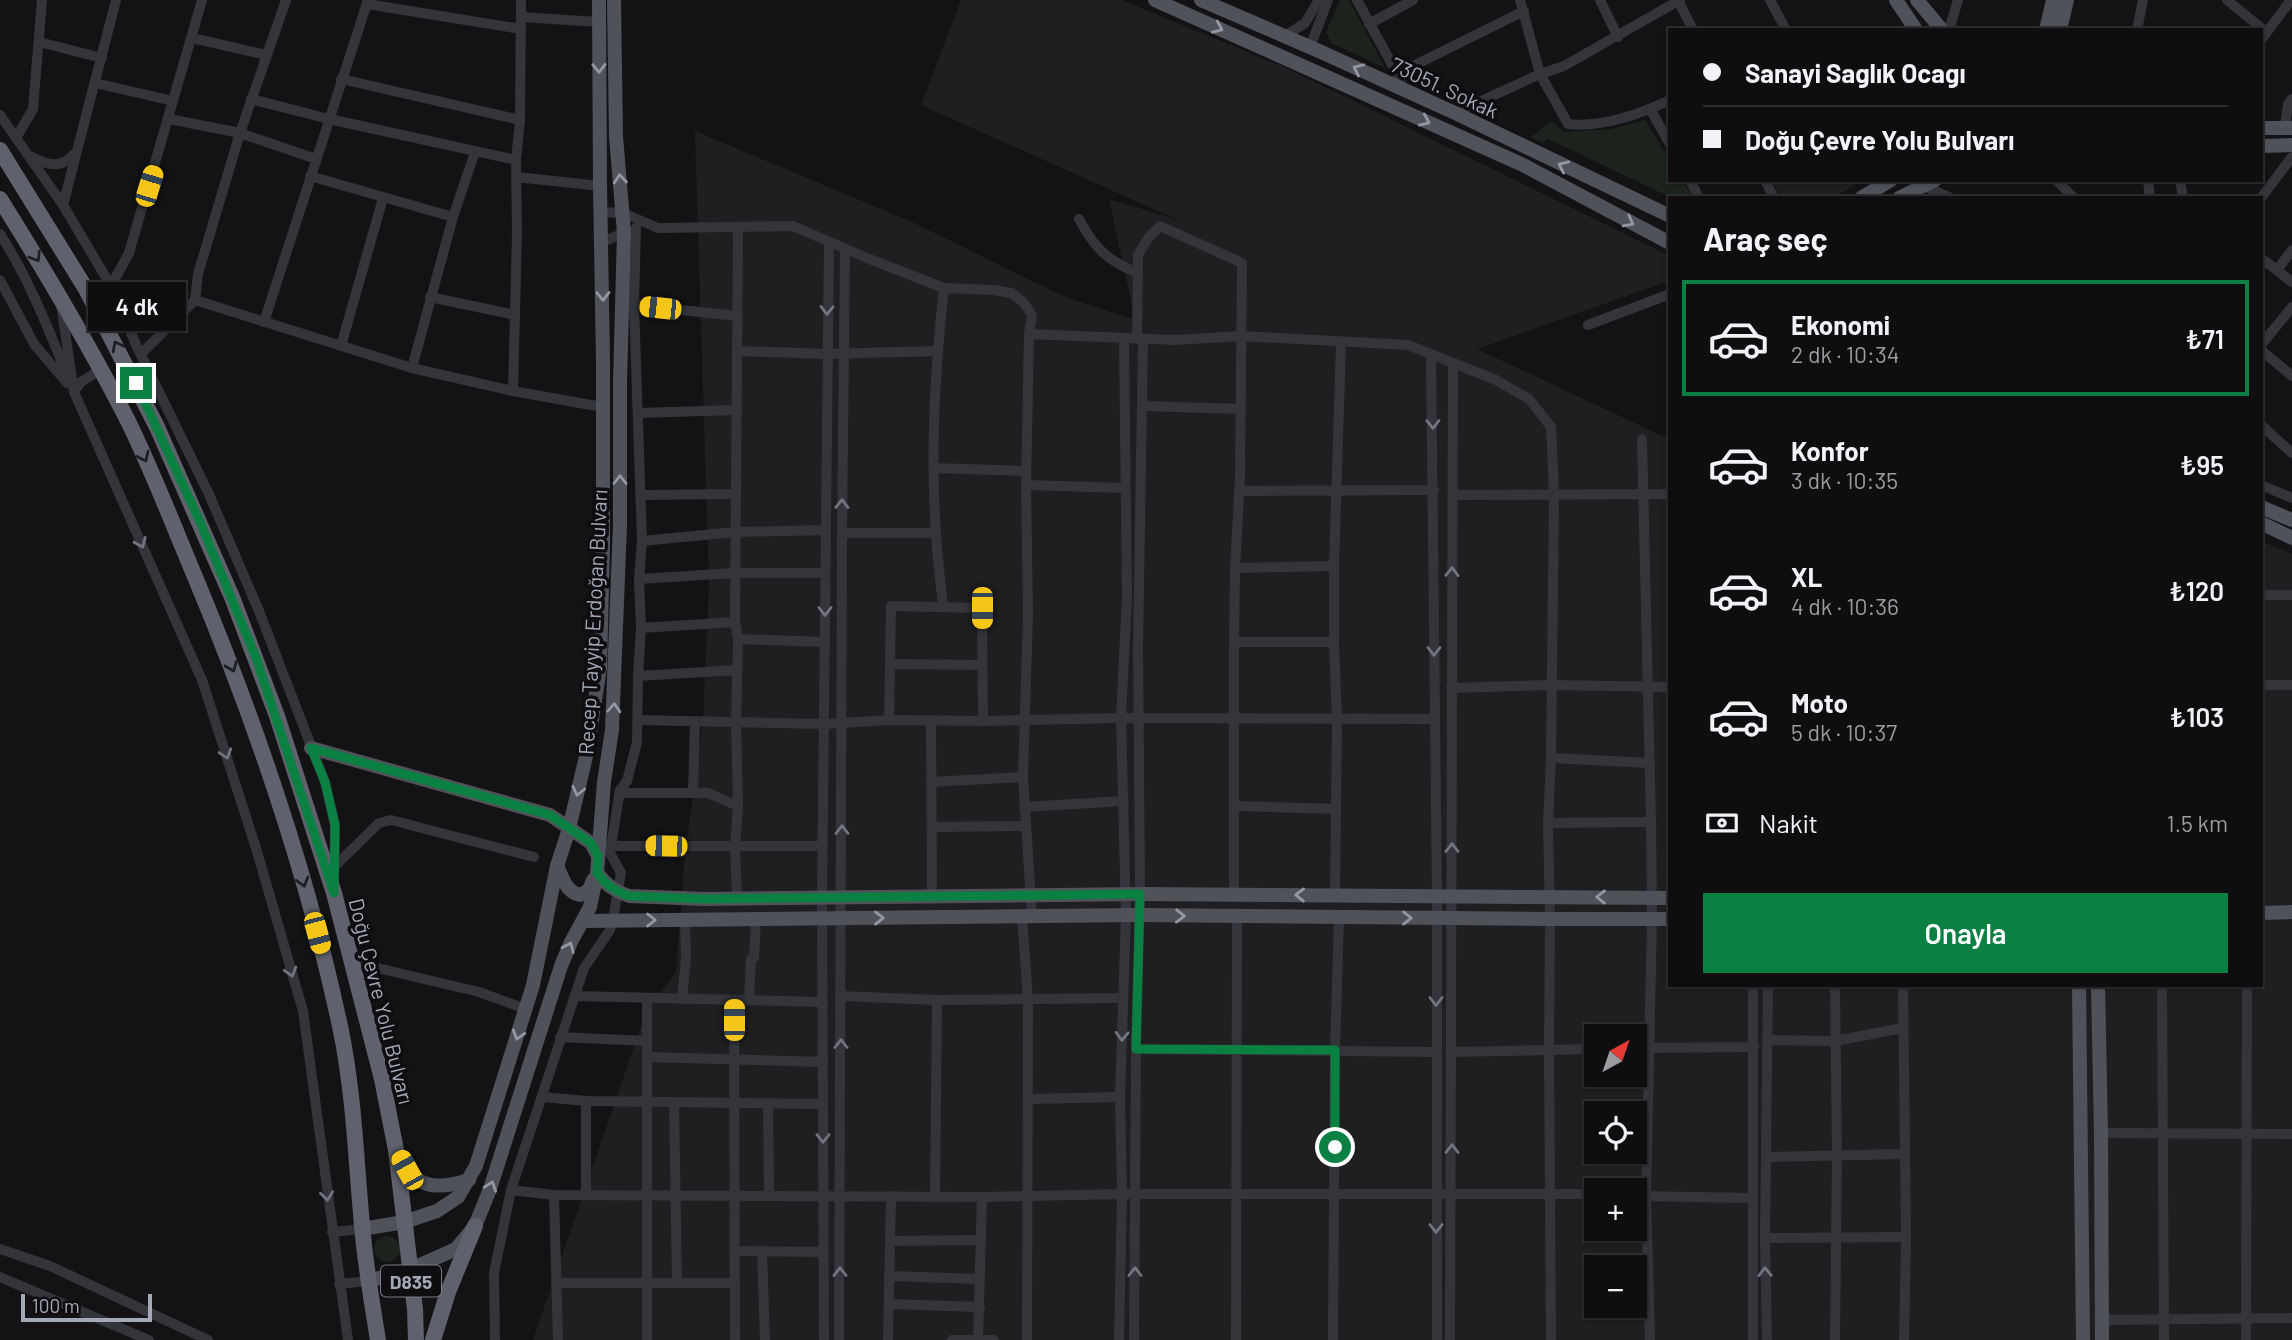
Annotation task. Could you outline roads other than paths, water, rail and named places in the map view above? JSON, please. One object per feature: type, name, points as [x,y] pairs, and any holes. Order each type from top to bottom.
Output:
[{"type":"highway","name":"Doğu Çevre Yolu Bulvarı","points":[[0,150],[86,289],[162,438],[256,658],[334,893],[380,1074],[396,1150],[404,1222]]},
{"type":"highway","name":"D835","points":[[0,199],[59,294],[128,422],[153,477],[241,692],[303,879],[346,1057],[362,1229],[378,1340]]},
{"type":"highway","name":"D835","points":[[404,1222],[415,1309],[416,1340]]},
{"type":"highway","points":[[433,1340],[448,1292],[475,1226]]},
{"type":"main road","name":"Recep Tayyip Erdoğan Bulvarı","points":[[362,1229],[404,1222],[449,1205],[469,1180],[481,1153],[526,1009],[545,934],[557,866],[569,829],[587,752],[600,668],[603,500],[599,0]]},
{"type":"main road","name":"Recep Tayyip Erdoğan Bulvarı","points":[[368,1280],[409,1270],[456,1250],[475,1226],[490,1189],[561,966],[590,907],[597,873],[616,664],[620,383],[630,230],[623,213],[616,136],[614,0]]},
{"type":"main road","points":[[1155,0],[1521,164],[1668,242]]},
{"type":"main road","name":"73051. Sokak","points":[[1201,0],[1455,113],[1668,215]]},
{"type":"main road","points":[[1896,0],[1915,28]]},
{"type":"main road","points":[[1917,0],[1940,28]]},
{"type":"main road","points":[[2046,28],[2053,0]]},
{"type":"main road","points":[[2060,28],[2067,0]]},
{"type":"main road","points":[[2263,128],[2288,128]]},
{"type":"main road","points":[[2263,146],[2292,145]]},
{"type":"main road","points":[[1864,196],[1888,182]]},
{"type":"main road","points":[[1903,196],[1929,183]]},
{"type":"main road","points":[[2263,508],[2292,520]]},
{"type":"main road","points":[[2263,524],[2292,538]]},
{"type":"main road","points":[[311,748],[540,812],[559,820],[591,843],[598,856]]},
{"type":"main road","points":[[557,866],[569,891],[580,895],[589,890],[597,873],[604,883],[629,896],[841,898],[1234,894],[1668,898]]},
{"type":"main road","points":[[2263,913],[2292,912]]},
{"type":"main road","points":[[583,921],[1133,915],[1668,919]]},
{"type":"main road","points":[[2079,987],[2083,1340]]},
{"type":"main road","points":[[2098,987],[2102,1340]]},
{"type":"main road","points":[[396,1150],[407,1170],[422,1183],[444,1187],[469,1180]]},
{"type":"street","points":[[16,138],[33,109],[42,0]]},
{"type":"street","points":[[63,205],[116,0]]},
{"type":"street","points":[[111,286],[129,253],[202,0]]},
{"type":"street","points":[[141,354],[195,300],[198,274],[240,132],[286,0]]},
{"type":"street","points":[[513,391],[516,160],[520,120],[522,0]]},
{"type":"street","points":[[1284,36],[1306,23],[1319,0]]},
{"type":"street","points":[[1310,47],[1328,0]]},
{"type":"street","points":[[1357,0],[1407,92]]},
{"type":"street","points":[[1369,24],[1413,0]]},
{"type":"street","points":[[1600,0],[1618,37]]},
{"type":"street","points":[[1455,113],[1540,74],[1564,66],[1679,0],[1692,28]]},
{"type":"street","points":[[1770,0],[1785,28]]},
{"type":"street","points":[[1950,28],[1958,0]]},
{"type":"street","points":[[2137,28],[2143,0]]},
{"type":"street","points":[[2227,0],[2256,28]]},
{"type":"street","points":[[2264,36],[2291,0]]},
{"type":"street","points":[[264,322],[367,2],[521,29]]},
{"type":"street","points":[[1397,74],[1522,5],[1540,74],[1568,124],[1587,126],[1650,109],[1668,101]]},
{"type":"street","points":[[522,17],[598,22]]},
{"type":"street","points":[[192,38],[267,55]]},
{"type":"street","points":[[39,43],[102,58]]},
{"type":"street","points":[[341,79],[520,120]]},
{"type":"street","points":[[95,83],[173,101]]},
{"type":"street","points":[[251,99],[516,160]]},
{"type":"street","points":[[2288,128],[2288,104],[2292,99]]},
{"type":"street","points":[[1650,109],[1668,140]]},
{"type":"street","points":[[0,115],[63,205],[111,286],[208,492],[259,611],[325,782],[335,825],[334,893]]},
{"type":"street","points":[[169,118],[240,132],[316,159]]},
{"type":"street","points":[[412,368],[453,218],[475,152]]},
{"type":"street","points":[[30,157],[46,164],[57,165],[67,162],[75,153]]},
{"type":"street","points":[[2263,196],[2292,158]]},
{"type":"street","points":[[310,176],[453,218]]},
{"type":"street","points":[[517,177],[600,186]]},
{"type":"street","points":[[2058,182],[2069,196]]},
{"type":"street","points":[[1929,183],[1948,196]]},
{"type":"street","points":[[341,346],[383,198]]},
{"type":"street","points":[[600,212],[623,213],[658,228]]},
{"type":"street","points":[[1079,219],[1090,241],[1098,250],[1137,273]]},
{"type":"street","points":[[602,242],[630,230],[793,226],[944,288],[993,289],[1012,293],[1032,314],[1028,334],[1028,614],[1023,777],[1030,895],[1027,917],[1027,1340]]},
{"type":"street","points":[[1134,1340],[1136,1049],[1133,894],[1139,718],[1143,406],[1137,273],[1138,255],[1149,237],[1160,226],[1242,263],[1233,720],[1234,894]]},
{"type":"street","points":[[737,898],[735,846],[738,806],[738,639],[735,622],[735,494],[738,228]]},
{"type":"street","points":[[506,1340],[495,1340],[494,1273],[511,1190],[584,968],[610,930],[621,873],[610,853],[611,846],[619,793],[627,781],[637,742],[642,541],[630,230]]},
{"type":"street","points":[[0,234],[16,259],[41,312],[202,680],[256,848],[306,1023],[348,1340]]},
{"type":"street","points":[[824,1340],[822,898],[829,242]]},
{"type":"street","points":[[839,1340],[845,249]]},
{"type":"street","points":[[2277,270],[2292,250]]},
{"type":"street","points":[[2263,260],[2292,282]]},
{"type":"street","points":[[0,280],[34,344],[74,392]]},
{"type":"street","points":[[943,607],[933,468],[937,351],[944,288]]},
{"type":"street","points":[[59,294],[74,392]]},
{"type":"street","points":[[1588,325],[1668,295]]},
{"type":"street","points":[[430,297],[515,315]]},
{"type":"street","points":[[195,300],[412,368],[513,391],[602,407]]},
{"type":"street","points":[[634,305],[737,316]]},
{"type":"street","points":[[2263,345],[2292,307]]},
{"type":"street","points":[[1028,334],[1140,339],[1240,336],[1408,345],[1496,380],[1529,399],[1551,427],[1554,494],[1548,823],[1551,1340]]},
{"type":"street","points":[[1124,338],[1127,598],[1121,718],[1124,801],[1133,894]]},
{"type":"street","points":[[1335,895],[1337,720],[1334,566],[1341,343]]},
{"type":"street","points":[[2263,350],[2292,376]]},
{"type":"street","points":[[737,351],[826,354],[937,351]]},
{"type":"street","points":[[1432,355],[1437,897],[1437,1340]]},
{"type":"street","points":[[1450,1340],[1454,364]]},
{"type":"street","points":[[74,392],[81,382],[100,370]]},
{"type":"street","points":[[1143,406],[1240,409]]},
{"type":"street","points":[[638,413],[737,410]]},
{"type":"street","points":[[2263,427],[2292,453]]},
{"type":"street","points":[[1641,1178],[1650,1048],[1652,918],[1642,439]]},
{"type":"street","points":[[933,468],[1026,471]]},
{"type":"street","points":[[1026,485],[1125,488]]},
{"type":"street","points":[[2263,486],[2292,498]]},
{"type":"street","points":[[1239,491],[1434,490]]},
{"type":"street","points":[[640,495],[735,494]]},
{"type":"street","points":[[1453,495],[1668,494]]},
{"type":"street","points":[[642,541],[735,532],[825,530]]},
{"type":"street","points":[[842,533],[936,533]]},
{"type":"street","points":[[1235,568],[1334,566]]},
{"type":"street","points":[[639,579],[735,573],[825,573]]},
{"type":"street","points":[[2263,596],[2292,595]]},
{"type":"street","points":[[890,720],[891,606],[982,608],[983,721]]},
{"type":"street","points":[[641,628],[735,622]]},
{"type":"street","points":[[738,639],[825,642]]},
{"type":"street","points":[[1234,642],[1334,642]]},
{"type":"street","points":[[890,664],[982,665]]},
{"type":"street","points":[[638,676],[737,670]]},
{"type":"street","points":[[1451,688],[1551,685],[1668,687]]},
{"type":"street","points":[[2263,685],[2292,685]]},
{"type":"street","points":[[639,720],[825,724],[890,720],[1121,718],[1434,719]]},
{"type":"street","points":[[931,720],[932,897]]},
{"type":"street","points":[[693,793],[695,721]]},
{"type":"street","points":[[1551,758],[1650,764]]},
{"type":"street","points":[[931,782],[1023,777]]},
{"type":"street","points":[[619,793],[708,793],[738,806]]},
{"type":"street","points":[[1024,807],[1124,801]]},
{"type":"street","points":[[1235,806],[1336,809]]},
{"type":"street","points":[[335,866],[379,823],[391,820],[534,858]]},
{"type":"street","points":[[1548,823],[1651,822]]},
{"type":"street","points":[[932,827],[1025,826]]},
{"type":"street","points":[[611,846],[823,846]]},
{"type":"street","points":[[1119,1340],[1123,998],[1133,915]]},
{"type":"street","points":[[1236,1340],[1237,917]]},
{"type":"street","points":[[1333,1340],[1335,1050],[1339,918]]},
{"type":"street","points":[[682,999],[686,959],[685,920]]},
{"type":"street","points":[[749,1000],[756,920]]},
{"type":"street","points":[[352,962],[479,992],[526,1009]]},
{"type":"street","points":[[1752,1340],[1753,987]]},
{"type":"street","points":[[1767,1340],[1765,1238],[1768,987]]},
{"type":"street","points":[[1835,987],[1835,1340]]},
{"type":"street","points":[[1902,987],[1906,1237],[1903,1340]]},
{"type":"street","points":[[2162,987],[2164,1340]]},
{"type":"street","points":[[2246,1340],[2247,987]]},
{"type":"street","points":[[575,996],[822,1002]]},
{"type":"street","points":[[841,996],[937,1000],[1123,998]]},
{"type":"street","points":[[647,998],[647,1340]]},
{"type":"street","points":[[734,1000],[735,1340]]},
{"type":"street","points":[[934,1196],[937,1000]]},
{"type":"street","points":[[1768,1040],[1836,1041],[1902,1028]]},
{"type":"street","points":[[560,1037],[647,1041]]},
{"type":"street","points":[[1650,1048],[1754,1047]]},
{"type":"street","points":[[1136,1049],[1437,1052]]},
{"type":"street","points":[[1451,1052],[1584,1049]]},
{"type":"street","points":[[647,1057],[823,1062]]},
{"type":"street","points":[[542,1097],[586,1101],[823,1104]]},
{"type":"street","points":[[1027,1100],[1120,1097]]},
{"type":"street","points":[[586,1101],[586,1195]]},
{"type":"street","points":[[674,1102],[677,1283]]},
{"type":"street","points":[[768,1103],[769,1196]]},
{"type":"street","points":[[2101,1133],[2292,1135]]},
{"type":"street","points":[[1767,1157],[1904,1154]]},
{"type":"street","points":[[511,1190],[554,1195],[982,1197],[1122,1194],[1584,1194]]},
{"type":"street","points":[[554,1195],[558,1340]]},
{"type":"street","points":[[888,1340],[891,1196]]},
{"type":"street","points":[[1647,1196],[1753,1198]]},
{"type":"street","points":[[978,1340],[982,1197]]},
{"type":"street","name":"Recep Tayyip Erdoğan Bulvarı","points":[[332,1231],[362,1229]]},
{"type":"street","points":[[1765,1238],[1906,1237]]},
{"type":"street","points":[[890,1241],[981,1240]]},
{"type":"street","points":[[1643,1241],[1650,1340]]},
{"type":"street","points":[[0,1249],[50,1266],[208,1340]]},
{"type":"street","points":[[735,1251],[823,1252]]},
{"type":"street","points":[[762,1251],[765,1340]]},
{"type":"street","points":[[889,1276],[980,1279]]},
{"type":"street","points":[[0,1277],[149,1340]]},
{"type":"street","name":"Recep Tayyip Erdoğan Bulvarı","points":[[339,1284],[368,1280]]},
{"type":"street","points":[[556,1283],[735,1283]]},
{"type":"street","points":[[888,1304],[980,1307]]},
{"type":"street","points":[[2102,1320],[2292,1318]]},
{"type":"street","points":[[952,1340],[994,1340]]}]
